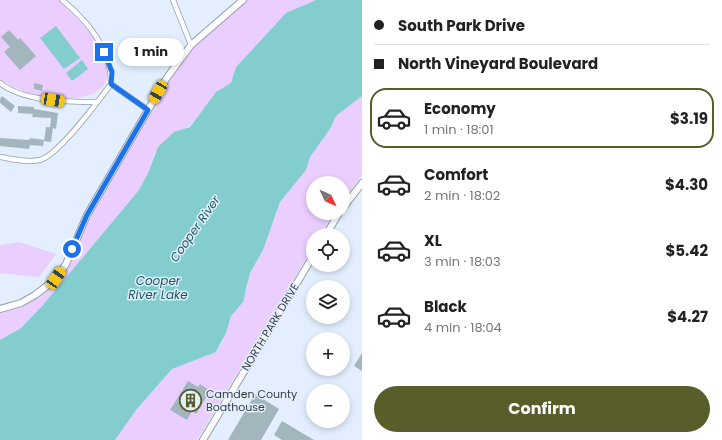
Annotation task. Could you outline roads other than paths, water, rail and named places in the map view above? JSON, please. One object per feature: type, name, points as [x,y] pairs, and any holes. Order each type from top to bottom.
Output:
[{"type":"street","points":[[0,157],[28,161],[47,157],[70,135],[111,84],[112,72],[99,41],[77,12],[62,0]]},
{"type":"street","points":[[172,0],[191,45]]},
{"type":"street","points":[[0,309],[21,303],[35,295],[56,278],[66,264],[87,215],[166,79],[191,45],[244,0]]},
{"type":"street","points":[[0,84],[14,91],[28,95],[66,102],[97,102]]},
{"type":"street","points":[[111,84],[148,110]]},
{"type":"street","points":[[350,199],[362,183]]},
{"type":"street","name":"NORTH PARK DRIVE","points":[[202,440],[306,268]]},
{"type":"water","name":"Cooper River Lake","points":[[316,0],[362,0],[362,96],[336,116],[330,129],[310,157],[306,170],[280,202],[263,250],[250,273],[243,302],[231,316],[226,333],[216,352],[172,369],[136,410],[115,440],[0,440],[0,340],[21,328],[43,305],[139,190],[148,173],[158,147],[174,132],[190,127],[216,92],[231,83],[236,67],[286,13]]},
{"type":"water","points":[[56,26],[80,58],[64,69],[40,38]]},
{"type":"water","points":[[82,60],[88,69],[72,81],[66,73]]},
{"type":"place","name":"Camden County Boathouse","points":[[190,400]]},
{"type":"water label","name":"Cooper River","points":[[195,229]]}]
